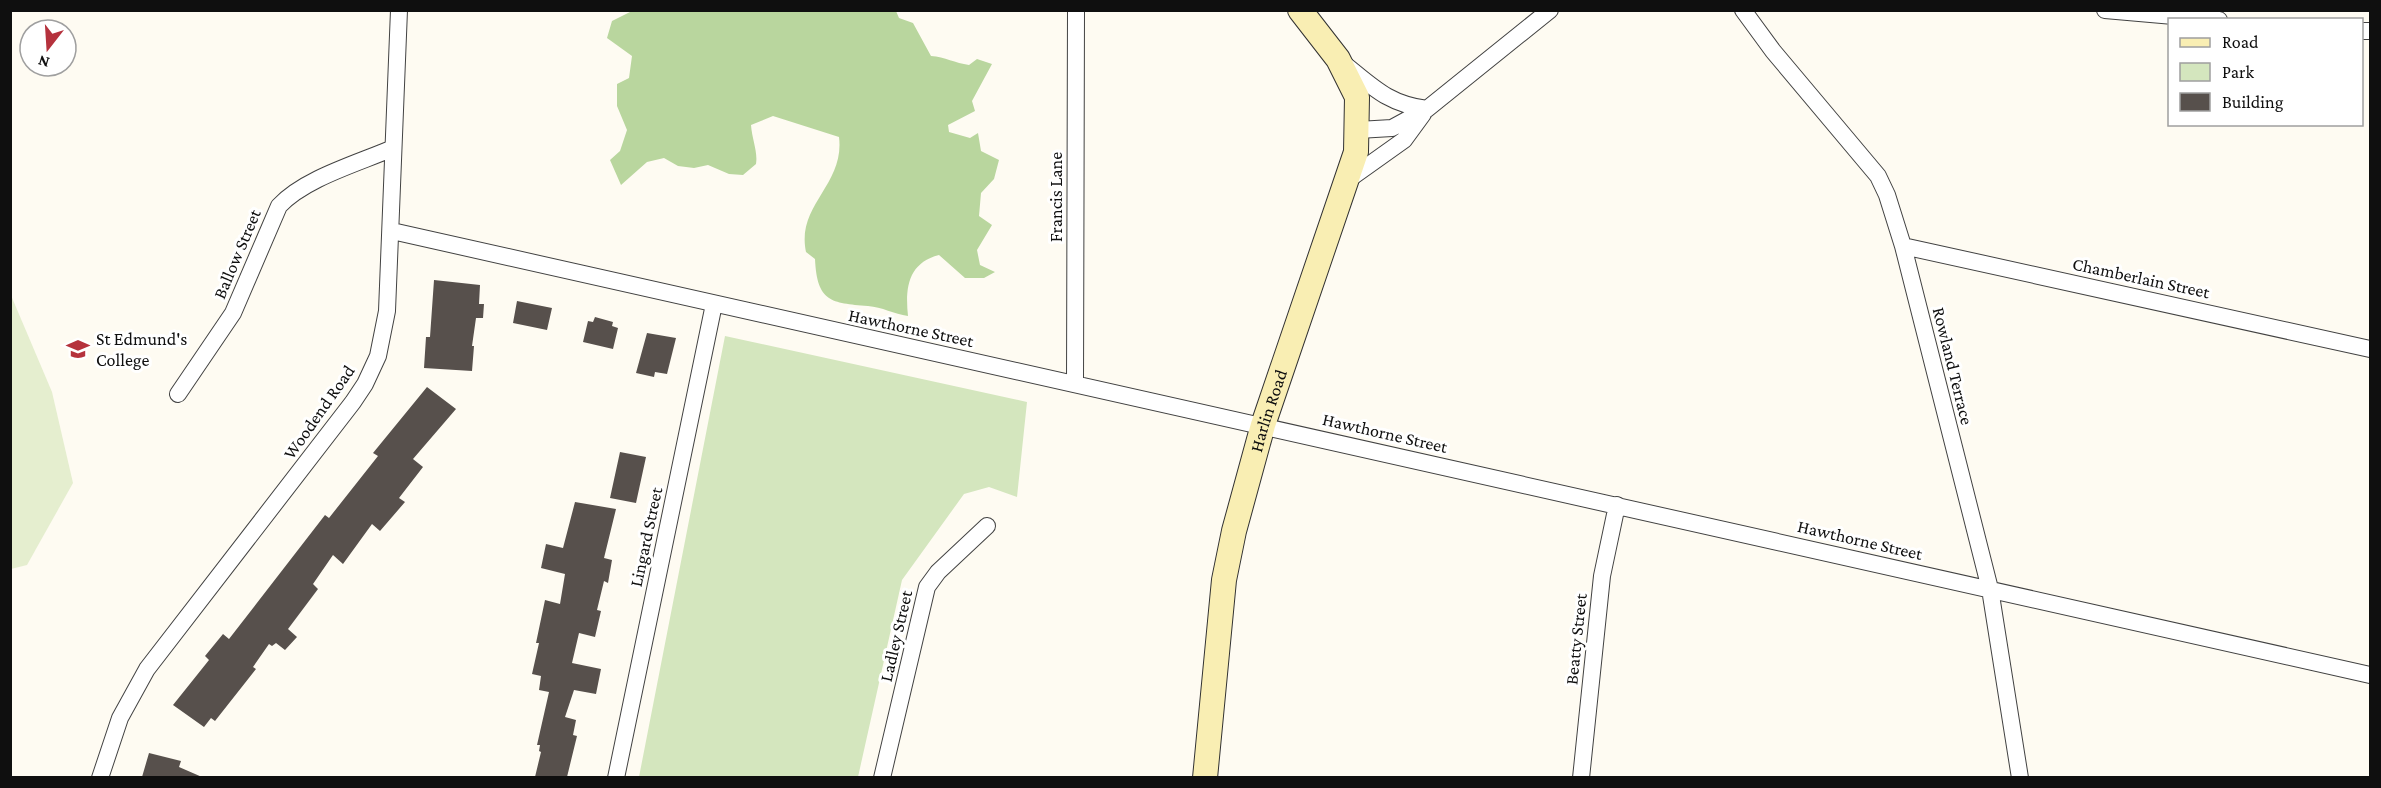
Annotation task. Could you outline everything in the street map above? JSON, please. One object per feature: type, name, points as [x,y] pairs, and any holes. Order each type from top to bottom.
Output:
[{"type":"main road","name":"Harlin Road","points":[[1205,777],[1227,563],[1263,425],[1356,152],[1358,97],[1338,59],[1300,10]]},
{"type":"street","name":"Woodend Road","points":[[100,777],[120,718],[147,669],[284,494],[365,384],[378,356],[384,334],[392,231],[399,10]]},
{"type":"street","name":"Francis Lane","points":[[1076,10],[1076,384]]},
{"type":"street","points":[[1358,130],[1392,128],[1427,109],[1550,10]]},
{"type":"street","name":"Rowland Terrace","points":[[1743,10],[1773,51],[1878,176],[1890,204],[1903,246],[1990,589],[2020,777]]},
{"type":"street","points":[[2105,10],[2199,18]]},
{"type":"street","points":[[1338,59],[1382,95],[1404,106],[1427,109]]},
{"type":"street","points":[[1345,182],[1404,140],[1427,109]]},
{"type":"street","name":"Ballow Street","points":[[178,394],[233,313],[279,206],[288,196],[307,185],[393,148]]},
{"type":"street","name":"Hawthorne Street","points":[[392,231],[2370,675]]},
{"type":"street","name":"Chamberlain Street","points":[[1903,246],[2370,349]]},
{"type":"street","name":"Lingard Street","points":[[616,777],[714,304]]},
{"type":"street","name":"Beatty Street","points":[[1581,777],[1602,576],[1617,505]]},
{"type":"street","name":"Ladley Street","points":[[882,777],[927,587],[938,572],[987,526]]},
{"type":"green space","points":[[634,10],[896,11],[899,18],[913,23],[931,56],[969,65],[977,59],[992,64],[972,101],[975,111],[948,125],[949,132],[970,138],[978,133],[981,151],[999,160],[994,179],[981,193],[979,216],[992,225],[977,250],[980,265],[995,272],[984,278],[965,278],[939,255],[929,259],[915,270],[911,278],[907,296],[908,316],[828,298],[819,284],[815,259],[806,252],[805,236],[808,221],[835,169],[839,154],[839,137],[773,116],[751,125],[756,164],[743,175],[729,174],[708,165],[694,168],[678,166],[664,158],[647,162],[621,185],[610,160],[620,151],[627,130],[617,106],[617,84],[629,78],[632,56],[607,38],[612,21]]},
{"type":"green space","points":[[10,293],[52,392],[73,483],[27,565],[11,569]]},
{"type":"green space","points":[[725,336],[1027,402],[1017,497],[989,487],[964,494],[902,580],[858,777],[639,777]]},
{"type":"building","points":[[434,280],[480,285],[479,304],[484,304],[483,318],[476,318],[472,346],[474,346],[472,371],[424,368],[426,337],[430,337]]},
{"type":"building","points":[[517,301],[552,308],[547,330],[513,323]]},
{"type":"building","points":[[595,317],[613,322],[612,326],[618,328],[613,349],[583,342],[588,321],[593,322]]},
{"type":"building","points":[[647,333],[676,338],[667,374],[655,372],[654,377],[636,373]]},
{"type":"building","points":[[427,387],[456,409],[413,459],[423,467],[399,498],[405,502],[380,531],[372,524],[343,564],[333,555],[313,584],[318,589],[288,629],[297,637],[285,650],[276,643],[272,646],[269,644],[253,667],[256,669],[215,721],[211,718],[204,727],[173,705],[209,660],[205,656],[223,634],[229,639],[325,515],[329,518],[378,456],[373,453]]},
{"type":"building","points":[[620,452],[646,457],[636,503],[610,498]]},
{"type":"building","points":[[575,502],[616,509],[604,558],[612,560],[608,583],[604,581],[597,610],[601,611],[595,637],[579,633],[572,663],[601,669],[596,694],[574,690],[565,717],[576,720],[573,735],[577,736],[567,777],[535,777],[541,752],[539,751],[540,745],[537,745],[549,692],[539,690],[541,676],[532,674],[539,643],[536,643],[545,600],[560,604],[565,574],[541,568],[546,544],[563,548]]},
{"type":"building","points":[[149,753],[181,761],[179,767],[202,777],[142,777]]},
{"type":"place","name":"St Edmund's College","points":[[78,349]]}]
